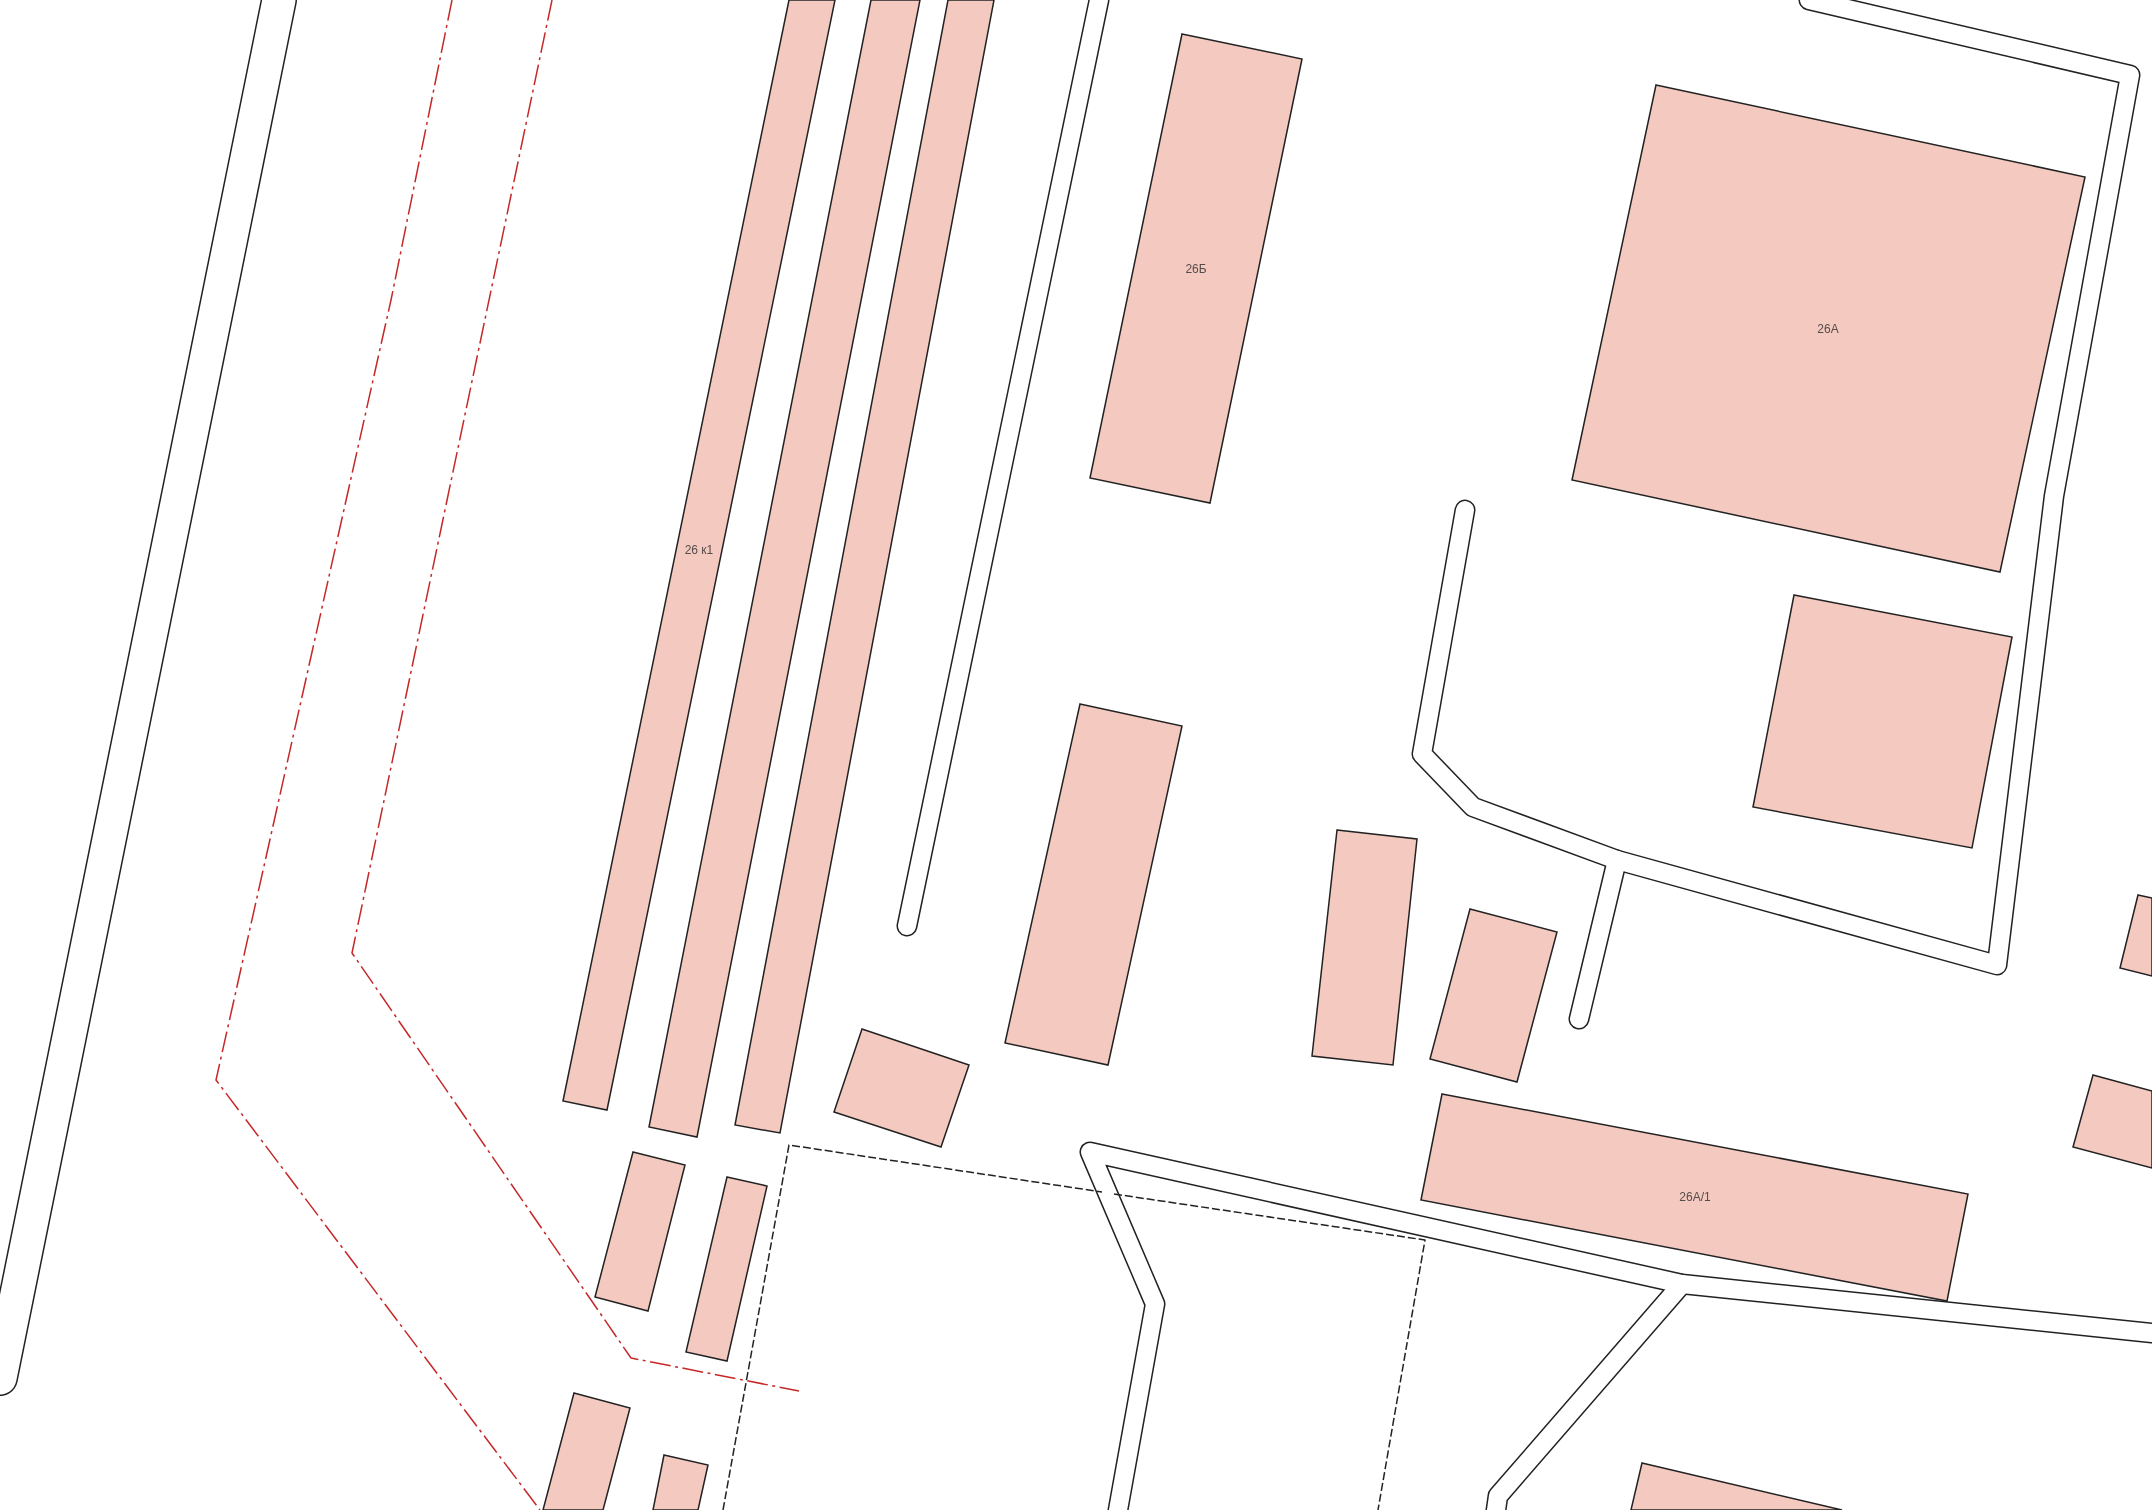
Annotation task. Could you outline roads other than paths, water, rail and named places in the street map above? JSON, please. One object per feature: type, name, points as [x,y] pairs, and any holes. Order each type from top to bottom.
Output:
[{"type":"street","points":[[0,1378],[279,0]]},
{"type":"lane","points":[[908,926],[1099,0]]},
{"type":"lane","points":[[1465,510],[1422,754],[1473,807],[1617,860],[1997,965],[2055,496],[2130,75],[1809,0]]},
{"type":"lane","points":[[1579,1019],[1617,860]]},
{"type":"lane","points":[[1118,1510],[1155,1304],[1090,1152],[1682,1284],[2152,1333]]},
{"type":"lane","points":[[1496,1510],[1497,1496],[1682,1284]]}]
